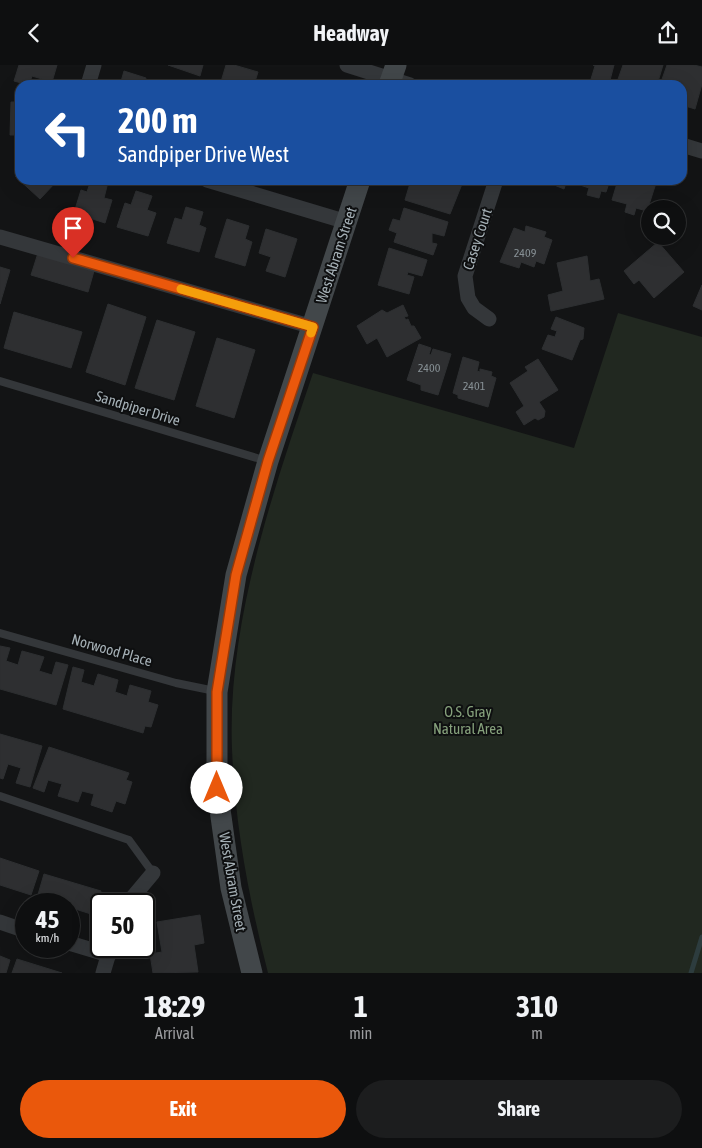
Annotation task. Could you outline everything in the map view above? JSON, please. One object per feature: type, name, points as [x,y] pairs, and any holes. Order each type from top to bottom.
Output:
[{"type":"main road","name":"West Abram Street","points":[[252,973],[231,888],[217,788],[217,692],[236,575],[268,461],[358,185]]},
{"type":"street","points":[[90,80],[94,65]]},
{"type":"street","points":[[347,65],[397,79]]},
{"type":"street","points":[[687,146],[702,151]]},
{"type":"street","points":[[224,185],[347,222]]},
{"type":"street","name":"Casey Court","points":[[489,319],[474,308],[471,303],[465,276],[494,185]]},
{"type":"street","points":[[0,237],[313,327]]},
{"type":"street","points":[[136,893],[152,873]]},
{"type":"street","points":[[0,922],[15,927]]},
{"type":"street","points":[[103,973],[108,958]]},
{"type":"lane","name":"Sandpiper Drive","points":[[0,381],[268,461]]},
{"type":"lane","name":"Norwood Place","points":[[0,633],[176,683],[217,692]]},
{"type":"lane","points":[[0,796],[129,840],[152,873]]},
{"type":"green space","name":"O.S. Gray Natural Area","points":[[618,313],[702,337],[702,973],[268,973],[249,890],[236,806],[232,749],[232,702],[245,606],[256,558],[268,511],[313,373],[574,448]]},
{"type":"building","points":[[19,65],[57,65],[53,80],[32,76],[31,80],[14,81]]},
{"type":"building","points":[[168,65],[203,65],[200,76]]},
{"type":"building","points":[[226,65],[234,65],[258,72],[256,80],[222,80]]},
{"type":"building","points":[[593,65],[614,65],[610,80],[591,79],[595,66]]},
{"type":"building","points":[[623,65],[663,65],[658,80],[618,80]]},
{"type":"building","points":[[667,65],[694,65],[702,67],[702,84],[695,109],[687,107],[687,80],[662,80]]},
{"type":"building","points":[[124,71],[146,78],[145,80],[121,80]]},
{"type":"building","points":[[11,102],[15,102],[15,135],[10,135]]},
{"type":"building","points":[[25,185],[53,185],[40,199]]},
{"type":"building","points":[[89,185],[107,185],[104,198],[112,200],[105,223],[74,213],[81,190],[87,192]]},
{"type":"building","points":[[410,185],[462,185],[450,214],[405,200]]},
{"type":"building","points":[[554,185],[565,185],[564,189]]},
{"type":"building","points":[[580,185],[608,185],[606,192],[601,191],[599,198],[587,195],[589,188]]},
{"type":"building","points":[[616,185],[655,185],[651,200],[641,200],[641,209],[636,208],[634,215],[625,212],[627,204],[612,200]]},
{"type":"building","points":[[136,191],[152,196],[147,210],[156,213],[148,236],[117,227],[125,203],[131,205]]},
{"type":"building","points":[[186,207],[203,212],[199,225],[206,228],[199,252],[167,243],[175,218],[182,220]]},
{"type":"building","points":[[404,208],[448,222],[444,236],[432,233],[432,243],[437,244],[433,255],[394,242],[397,233],[389,230],[393,219],[400,221]]},
{"type":"building","points":[[227,219],[249,226],[245,239],[252,242],[245,266],[215,257]]},
{"type":"building","points":[[526,226],[546,232],[544,237],[552,240],[544,264],[536,261],[534,267],[521,262],[519,268],[500,262],[514,228],[525,232]]},
{"type":"building","points":[[266,229],[297,239],[285,277],[266,271],[271,257],[259,253]]},
{"type":"building","points":[[654,245],[661,245],[684,272],[654,298],[639,280],[634,284],[624,271]]},
{"type":"building","points":[[389,248],[427,260],[422,276],[408,272],[407,275],[414,277],[409,294],[378,285]]},
{"type":"building","points":[[38,253],[94,271],[88,292],[31,275]]},
{"type":"building","points":[[587,256],[590,281],[599,279],[604,299],[551,311],[548,295],[563,291],[557,263]]},
{"type":"building","points":[[0,267],[10,270],[0,304]]},
{"type":"building","points":[[702,285],[702,310],[693,306]]},
{"type":"building","points":[[108,304],[146,317],[125,385],[86,372]]},
{"type":"building","points":[[403,305],[408,316],[404,317],[406,320],[408,319],[411,326],[414,326],[421,338],[387,357],[377,338],[367,344],[357,326],[382,310],[387,313]]},
{"type":"building","points":[[14,312],[82,332],[71,368],[4,348]]},
{"type":"building","points":[[556,317],[584,328],[583,339],[580,340],[572,360],[542,349],[548,335],[555,337],[557,331],[551,329]]},
{"type":"building","points":[[157,320],[195,332],[174,400],[135,388]]},
{"type":"building","points":[[217,338],[255,350],[234,418],[196,406]]},
{"type":"building","points":[[419,344],[431,348],[429,354],[431,355],[433,349],[451,354],[438,395],[421,390],[421,385],[407,380]]},
{"type":"building","points":[[463,357],[479,362],[477,371],[480,372],[480,369],[492,372],[491,376],[496,378],[488,407],[458,398],[458,395],[453,393]]},
{"type":"building","points":[[538,359],[558,390],[539,402],[545,411],[544,417],[538,420],[535,418],[524,425],[516,412],[524,406],[510,383],[528,371],[525,367]]},
{"type":"building","points":[[0,646],[10,648],[6,661],[18,665],[22,651],[44,657],[39,671],[52,675],[56,662],[68,665],[56,705],[0,689]]},
{"type":"building","points":[[73,667],[84,670],[81,682],[94,686],[98,674],[118,680],[115,692],[127,696],[130,685],[151,691],[148,702],[158,705],[151,727],[145,726],[143,733],[63,709]]},
{"type":"building","points":[[0,734],[42,746],[30,787],[16,783],[21,768],[8,764],[3,779],[0,778]]},
{"type":"building","points":[[49,747],[129,773],[126,780],[132,782],[125,804],[116,801],[112,812],[91,805],[94,794],[82,791],[78,802],[58,796],[62,784],[48,780],[44,792],[33,788]]},
{"type":"building","points":[[0,858],[39,871],[32,893],[25,893],[0,885]]},
{"type":"building","points":[[44,874],[101,891],[100,893],[90,893],[90,914],[80,911],[80,893],[38,893]]},
{"type":"building","points":[[200,915],[204,943],[194,945],[198,972],[153,973],[151,958],[155,958],[155,953],[162,952],[157,922]]},
{"type":"building","points":[[0,956],[10,960],[6,973],[0,973]]},
{"type":"building","points":[[17,959],[62,973],[12,973]]},
{"type":"waterway","points":[[691,973],[702,937]]},
{"type":"slow traffic","points":[[181,289],[313,327],[311,333]]},
{"type":"route","points":[[73,258],[313,327],[268,461],[236,575],[217,692],[217,788]]}]
